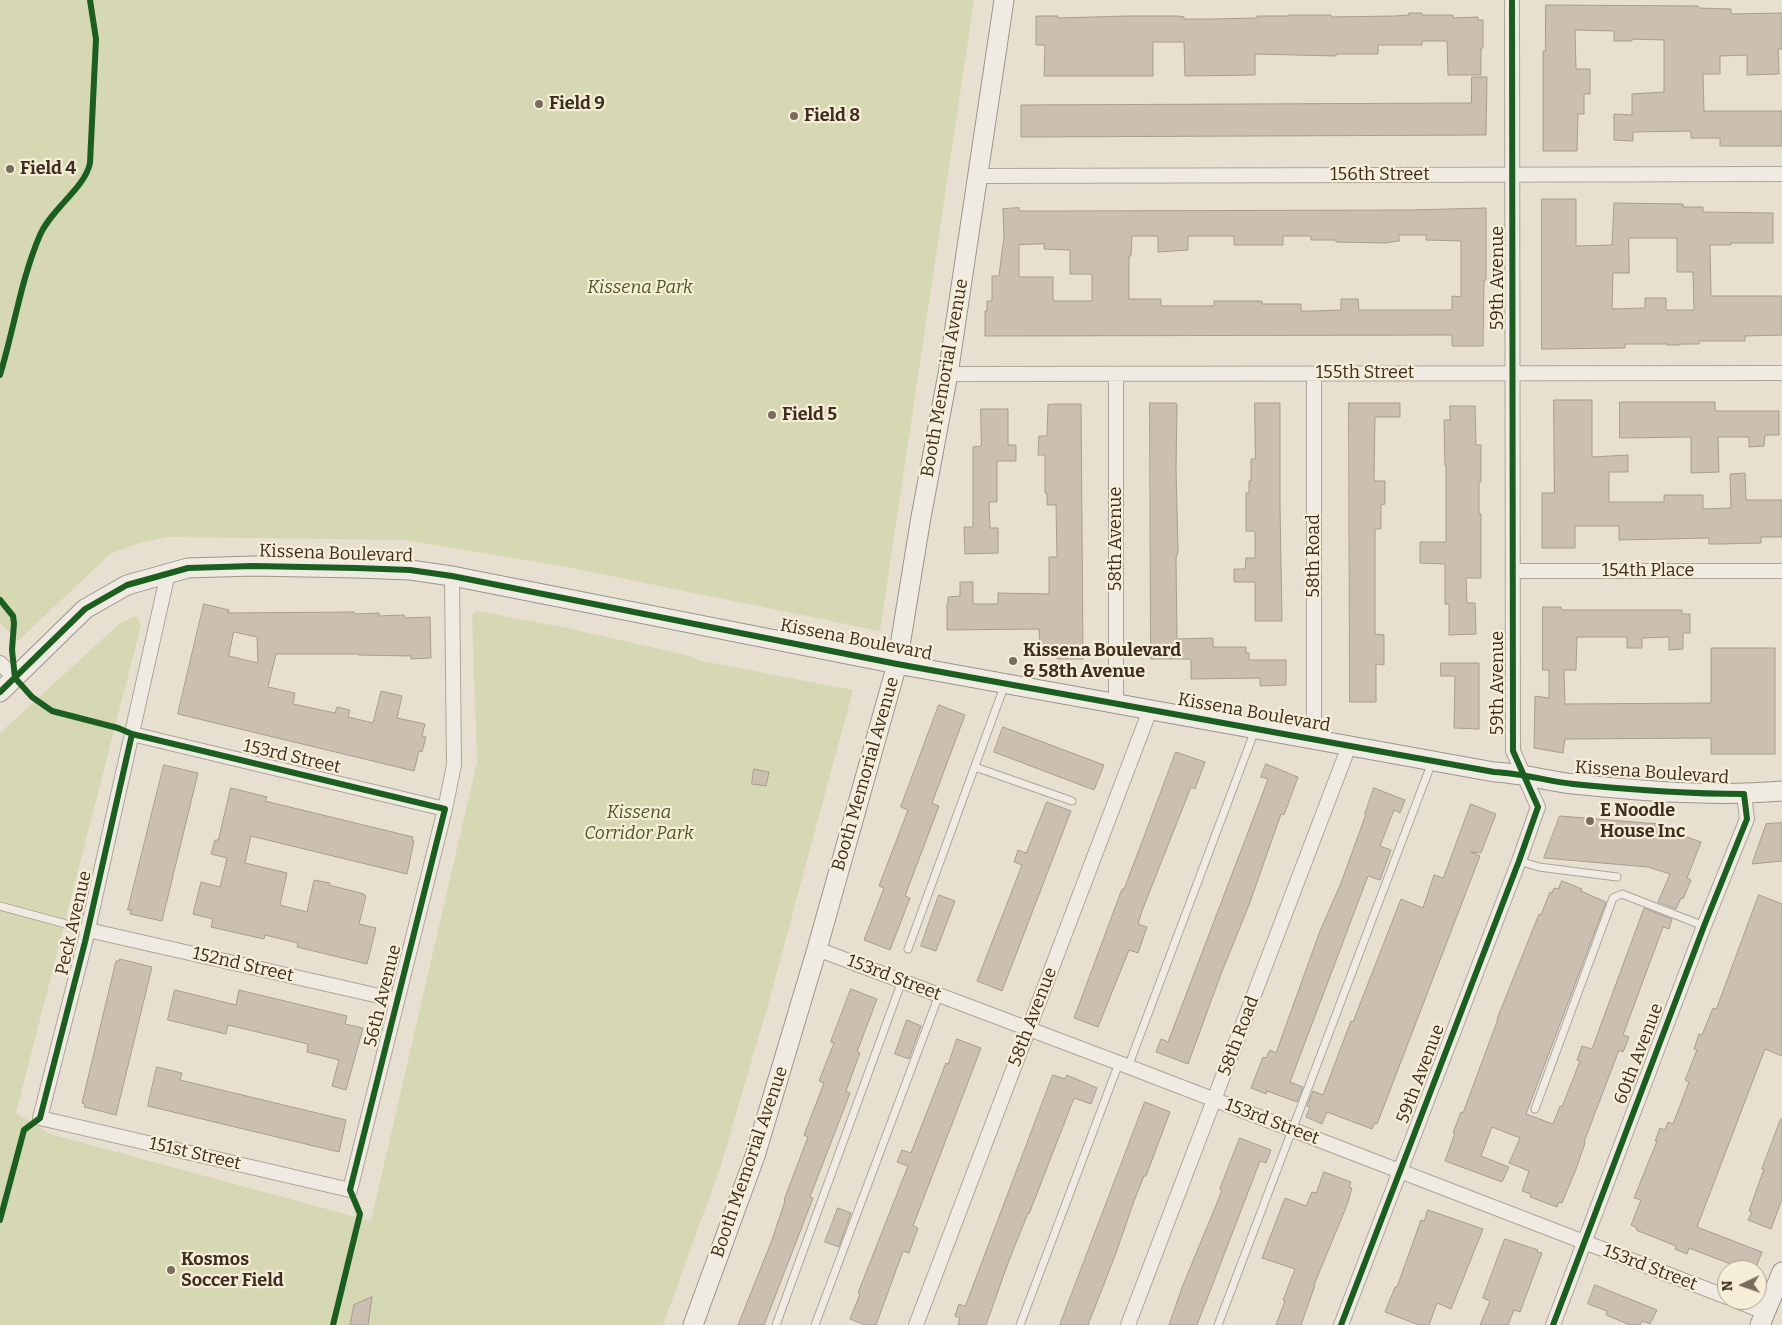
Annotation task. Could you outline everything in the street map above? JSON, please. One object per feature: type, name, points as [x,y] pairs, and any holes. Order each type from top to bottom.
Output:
[{"type":"main road","name":"Booth Memorial Avenue","points":[[693,1325],[755,1156],[817,950],[897,664],[921,517],[948,374],[1004,0]]},
{"type":"main road","name":"Kissena Boulevard","points":[[0,692],[85,610],[127,585],[188,568],[253,566],[410,570],[452,576],[897,664],[1255,728],[1432,762],[1550,781],[1680,794],[1744,794],[1782,791]]},
{"type":"main road","points":[[1762,1318],[1782,1272]]},
{"type":"street","name":"59th Avenue","points":[[1341,1325],[1538,807],[1513,751],[1512,0]]},
{"type":"street","name":"156th Street","points":[[978,176],[1782,174]]},
{"type":"street","name":"155th Street","points":[[948,374],[1782,373]]},
{"type":"street","name":"58th Avenue","points":[[1116,374],[1116,703]]},
{"type":"street","name":"58th Road","points":[[1314,374],[1314,739]]},
{"type":"street","name":"154th Place","points":[[1513,571],[1782,571]]},
{"type":"street","name":"Peck Avenue","points":[[40,1118],[88,930],[168,573]]},
{"type":"street","name":"56th Avenue","points":[[350,1190],[445,809],[454,765],[452,576]]},
{"type":"street","points":[[0,663],[15,678]]},
{"type":"street","name":"58th Avenue","points":[[916,1325],[1150,710]]},
{"type":"street","name":"153rd Street","points":[[132,734],[445,809]]},
{"type":"street","name":"58th Road","points":[[1128,1325],[1349,746]]},
{"type":"street","name":"60th Avenue","points":[[1552,1325],[1747,818],[1744,794]]},
{"type":"street","name":"152nd Street","points":[[88,930],[397,1000]]},
{"type":"street","name":"153rd Street","points":[[817,950],[1124,1065],[1717,1294]]},
{"type":"street","name":"151st Street","points":[[40,1118],[350,1190]]},
{"type":"street","points":[[1750,1310],[1762,1318]]},
{"type":"lane","points":[[908,949],[1006,683]]},
{"type":"lane","points":[[1020,1325],[1124,1065],[1255,728]]},
{"type":"lane","points":[[1218,1325],[1432,762]]},
{"type":"lane","points":[[975,767],[1072,801]]},
{"type":"lane","points":[[1519,861],[1539,867],[1617,877]]},
{"type":"lane","points":[[1535,1109],[1613,898],[1622,894],[1704,926]]},
{"type":"lane","points":[[0,906],[88,930]]},
{"type":"lane","points":[[776,1325],[902,982]]},
{"type":"lane","points":[[816,1325],[939,995]]},
{"type":"green space","name":"Kissena Park","points":[[0,0],[974,0],[880,631],[567,567],[406,540],[167,537],[139,543],[110,554],[18,641],[0,623]]},
{"type":"green space","name":"Kissena Corridor Park","points":[[477,611],[572,629],[690,656],[697,660],[853,690],[768,1005],[720,1168],[663,1325],[0,1325],[0,733],[119,624],[133,617],[138,617],[141,625],[16,1113],[50,1134],[371,1221],[477,762],[472,615]]},
{"type":"building","points":[[1546,5],[1698,6],[1699,8],[1731,9],[1731,14],[1782,13],[1782,49],[1778,49],[1779,74],[1747,75],[1747,55],[1720,56],[1720,74],[1703,74],[1704,111],[1782,111],[1782,146],[1720,146],[1720,138],[1691,138],[1691,131],[1633,132],[1633,141],[1614,140],[1614,114],[1632,115],[1632,94],[1664,92],[1664,40],[1632,39],[1632,41],[1614,41],[1614,31],[1575,30],[1576,69],[1590,69],[1590,94],[1584,94],[1584,114],[1578,114],[1577,151],[1543,151],[1543,51],[1545,51]]},
{"type":"building","points":[[1409,13],[1453,15],[1453,18],[1478,17],[1478,20],[1483,20],[1481,75],[1448,75],[1447,41],[1422,41],[1422,45],[1378,45],[1378,54],[1336,54],[1336,56],[1255,54],[1255,75],[1185,76],[1184,42],[1153,42],[1153,76],[1044,76],[1045,45],[1036,45],[1036,16],[1058,16],[1058,18],[1178,16],[1184,17],[1184,19],[1211,19],[1289,15],[1331,15],[1331,17],[1394,16],[1409,15]]},
{"type":"building","points":[[1472,77],[1487,77],[1486,135],[1021,137],[1021,105],[1471,103]]},
{"type":"building","points":[[1542,199],[1576,199],[1576,246],[1612,245],[1614,203],[1683,204],[1683,207],[1703,207],[1703,212],[1773,213],[1773,243],[1710,245],[1711,296],[1782,296],[1782,335],[1745,336],[1745,341],[1699,341],[1699,344],[1625,344],[1625,348],[1542,349]],"holes":[[[1629,238],[1677,238],[1677,272],[1693,272],[1694,310],[1666,310],[1666,298],[1645,298],[1645,308],[1612,309],[1613,273],[1629,273]]]},
{"type":"building","points":[[1019,208],[1019,211],[1058,211],[1486,208],[1486,280],[1484,280],[1483,346],[1452,346],[1452,335],[985,336],[987,301],[992,301],[992,276],[999,276],[1004,236],[1003,209]],"holes":[[[1399,235],[1426,235],[1426,240],[1461,241],[1461,297],[1452,296],[1452,310],[1359,310],[1358,299],[1341,299],[1341,310],[1315,311],[1301,311],[1301,304],[1262,304],[1262,301],[1214,301],[1214,306],[1161,306],[1161,299],[1129,299],[1129,256],[1131,256],[1132,236],[1158,236],[1158,252],[1188,250],[1188,236],[1234,236],[1234,245],[1283,245],[1283,236],[1311,236],[1311,240],[1336,240],[1336,242],[1385,243],[1399,241]],[[1044,244],[1044,249],[1070,250],[1070,274],[1092,274],[1092,301],[1053,301],[1053,277],[1019,277],[1019,245]]]},
{"type":"building","points":[[1554,400],[1592,400],[1592,457],[1628,455],[1628,472],[1609,472],[1609,502],[1664,502],[1664,495],[1703,495],[1703,509],[1731,508],[1730,474],[1745,473],[1746,500],[1782,500],[1782,537],[1761,537],[1761,543],[1722,544],[1709,544],[1709,538],[1619,540],[1619,526],[1575,526],[1575,548],[1542,548],[1542,493],[1554,493]]},
{"type":"building","points":[[1620,402],[1715,402],[1715,411],[1779,411],[1779,435],[1765,435],[1764,446],[1749,447],[1749,437],[1718,437],[1719,472],[1691,473],[1691,437],[1620,438]]},
{"type":"building","points":[[1150,403],[1176,403],[1177,405],[1177,639],[1213,638],[1213,647],[1246,647],[1246,653],[1249,653],[1249,660],[1286,660],[1286,685],[1260,686],[1260,678],[1191,679],[1191,659],[1151,659]]},
{"type":"building","points":[[1255,403],[1280,403],[1282,621],[1255,621],[1255,582],[1234,582],[1234,569],[1245,569],[1246,558],[1255,558],[1255,531],[1246,531],[1246,493],[1249,493],[1249,481],[1251,481],[1251,459],[1255,459]]},
{"type":"building","points":[[1349,403],[1400,403],[1400,417],[1375,417],[1374,479],[1375,481],[1385,481],[1385,504],[1381,505],[1381,529],[1375,529],[1375,634],[1384,635],[1384,665],[1376,664],[1376,702],[1350,702]]},
{"type":"building","points":[[1081,404],[1083,659],[1057,659],[1057,645],[1040,645],[1039,629],[947,630],[948,597],[960,596],[960,582],[973,582],[973,604],[998,604],[998,593],[1049,594],[1049,557],[1057,557],[1056,505],[1047,505],[1047,493],[1045,493],[1045,455],[1038,455],[1039,436],[1047,436],[1048,405]]},
{"type":"building","points":[[1450,406],[1475,406],[1476,445],[1481,445],[1479,514],[1481,514],[1481,578],[1466,578],[1467,603],[1475,603],[1476,634],[1449,635],[1449,604],[1445,604],[1445,564],[1420,563],[1420,542],[1446,542],[1444,420],[1450,420]]},
{"type":"building","points":[[981,409],[1008,409],[1008,445],[1016,445],[1016,461],[997,461],[997,502],[989,502],[990,528],[998,528],[998,553],[965,554],[964,527],[973,527],[973,447],[981,446]]},
{"type":"building","points":[[204,604],[229,610],[228,613],[354,612],[354,614],[379,613],[379,616],[404,615],[405,618],[430,617],[431,658],[411,659],[411,656],[359,654],[276,654],[268,687],[295,693],[293,704],[335,713],[337,707],[350,710],[348,717],[373,723],[381,691],[402,696],[397,718],[425,724],[422,736],[426,737],[422,752],[419,751],[414,771],[178,714]],"holes":[[[234,632],[257,637],[258,663],[229,656]]]},
{"type":"building","points":[[1543,607],[1561,607],[1562,610],[1682,610],[1682,614],[1690,614],[1690,633],[1683,633],[1683,649],[1669,650],[1669,637],[1642,638],[1642,648],[1627,648],[1627,637],[1577,637],[1576,670],[1564,670],[1565,704],[1711,703],[1711,648],[1775,648],[1775,754],[1711,754],[1711,738],[1565,739],[1563,753],[1534,748],[1535,696],[1549,698],[1549,670],[1543,670]]},
{"type":"building","points":[[1441,663],[1479,663],[1479,729],[1454,728],[1455,676],[1441,676]]},
{"type":"building","points":[[939,705],[965,715],[932,803],[939,806],[905,896],[910,898],[890,950],[864,940],[884,888],[879,886],[908,810],[901,807]]},
{"type":"building","points":[[1003,727],[1104,765],[1094,790],[994,752]]},
{"type":"building","points":[[1176,752],[1205,762],[1195,789],[1191,787],[1142,911],[1138,924],[1147,927],[1138,953],[1129,950],[1098,1027],[1074,1018]]},
{"type":"building","points":[[1266,764],[1298,777],[1284,815],[1281,814],[1249,905],[1188,1064],[1156,1052],[1161,1039],[1168,1042],[1268,779],[1261,777]]},
{"type":"building","points":[[164,765],[198,773],[162,921],[130,914],[131,910],[128,910]]},
{"type":"building","points":[[754,769],[769,772],[766,786],[752,784]]},
{"type":"building","points":[[231,788],[267,797],[265,801],[413,837],[412,841],[414,841],[407,874],[251,836],[245,863],[287,873],[280,905],[307,912],[314,880],[330,883],[329,885],[366,896],[359,924],[376,928],[367,964],[297,947],[298,943],[265,935],[264,939],[211,927],[213,919],[193,914],[201,882],[220,887],[227,858],[211,854],[215,840],[218,840]]},
{"type":"building","points":[[1374,788],[1405,800],[1400,813],[1394,810],[1380,846],[1391,850],[1380,880],[1368,876],[1290,1082],[1303,1087],[1297,1102],[1267,1091],[1266,1094],[1251,1088],[1263,1057],[1266,1058],[1270,1050],[1276,1053],[1320,931],[1341,883]]},
{"type":"building","points":[[1047,802],[1071,811],[1002,991],[977,981],[1022,865],[1014,862],[1018,850],[1026,853]]},
{"type":"building","points":[[1471,804],[1496,814],[1481,853],[1471,852],[1480,856],[1377,1124],[1375,1123],[1372,1129],[1327,1112],[1322,1124],[1306,1117],[1310,1107],[1307,1106],[1313,1091],[1323,1095],[1401,899],[1423,908],[1434,875],[1443,878]]},
{"type":"building","points":[[1560,816],[1659,824],[1671,831],[1701,842],[1687,878],[1691,880],[1683,899],[1681,898],[1676,909],[1658,902],[1670,874],[1648,867],[1544,858]]},
{"type":"building","points":[[1782,823],[1782,861],[1752,864],[1766,824]]},
{"type":"building","points":[[1562,881],[1606,902],[1526,1114],[1553,1124],[1560,1106],[1562,1107],[1580,1061],[1577,1060],[1582,1046],[1592,1049],[1644,908],[1672,919],[1669,929],[1663,927],[1623,1035],[1629,1037],[1623,1052],[1619,1050],[1584,1142],[1576,1169],[1562,1203],[1559,1202],[1557,1207],[1530,1197],[1531,1194],[1522,1191],[1529,1171],[1509,1163],[1520,1138],[1492,1127],[1481,1156],[1509,1167],[1502,1182],[1445,1161],[1455,1133],[1453,1133],[1461,1112],[1463,1113],[1497,1019],[1539,914],[1541,915],[1550,892],[1552,893],[1554,888],[1558,889]]},
{"type":"building","points":[[939,895],[955,901],[936,951],[921,946]]},
{"type":"building","points":[[1759,895],[1782,904],[1782,1056],[1765,1049],[1697,1227],[1762,1252],[1759,1260],[1720,1260],[1689,1248],[1687,1254],[1675,1249],[1676,1246],[1636,1230],[1637,1228],[1631,1225],[1641,1200],[1634,1198],[1657,1141],[1655,1141],[1660,1128],[1665,1130],[1668,1122],[1673,1124],[1689,1082],[1685,1080],[1697,1050],[1694,1049],[1699,1034],[1702,1035],[1713,1008],[1716,1009]]},
{"type":"building","points":[[120,959],[152,967],[116,1115],[84,1107],[85,1104],[82,1103],[116,961]]},
{"type":"building","points":[[851,989],[877,999],[857,1052],[860,1053],[846,1091],[850,1093],[810,1197],[813,1198],[764,1325],[738,1325],[772,1240],[784,1200],[808,1137],[804,1135],[824,1083],[819,1081],[834,1043],[831,1042]]},
{"type":"building","points":[[175,990],[236,1005],[239,990],[347,1016],[345,1024],[363,1028],[346,1090],[332,1086],[339,1060],[307,1052],[308,1044],[228,1025],[226,1034],[168,1020]]},
{"type":"building","points":[[907,1020],[921,1026],[909,1059],[895,1054]]},
{"type":"building","points":[[957,1039],[981,1048],[913,1226],[918,1228],[909,1253],[903,1251],[876,1325],[865,1325],[850,1319],[860,1294],[858,1293],[908,1166],[897,1162],[902,1150],[911,1153]]},
{"type":"building","points":[[157,1067],[182,1073],[180,1080],[346,1120],[339,1152],[148,1106]]},
{"type":"building","points":[[1053,1075],[1065,1079],[1067,1075],[1097,1088],[1091,1104],[1074,1098],[1008,1263],[986,1325],[958,1325],[960,1318],[955,1316],[959,1304],[965,1306]]},
{"type":"building","points":[[1145,1102],[1170,1112],[1146,1176],[1144,1176],[1134,1201],[1088,1325],[1060,1325]]},
{"type":"building","points":[[1781,1119],[1782,1199],[1771,1229],[1748,1220],[1752,1212],[1749,1211],[1764,1169],[1762,1169]]},
{"type":"building","points":[[1240,1138],[1271,1150],[1266,1163],[1260,1161],[1197,1325],[1169,1325],[1183,1285],[1222,1190],[1220,1189]]},
{"type":"building","points":[[1324,1172],[1351,1182],[1349,1187],[1352,1188],[1347,1205],[1314,1285],[1301,1325],[1276,1325],[1295,1269],[1262,1258],[1285,1198],[1306,1206],[1312,1192],[1316,1193]]},
{"type":"building","points":[[838,1208],[851,1213],[839,1247],[825,1242]]},
{"type":"building","points":[[1428,1210],[1483,1229],[1451,1309],[1437,1303],[1429,1325],[1419,1325],[1385,1312],[1395,1287],[1397,1287],[1421,1220],[1424,1221]]},
{"type":"building","points":[[1505,1239],[1542,1253],[1520,1312],[1514,1310],[1508,1325],[1480,1325],[1490,1301],[1483,1298]]},
{"type":"building","points":[[1595,1285],[1657,1310],[1650,1324],[1642,1321],[1640,1325],[1630,1325],[1606,1315],[1607,1311],[1588,1304]]},
{"type":"building","points":[[372,1297],[368,1325],[350,1325],[354,1305]]},
{"type":"cycle path","points":[[0,375],[23,287],[40,235],[45,225],[82,181],[90,163],[96,39],[90,0]]},
{"type":"cycle path","points":[[1341,1325],[1538,807],[1513,751],[1512,0]]},
{"type":"cycle path","points":[[0,692],[85,609],[127,585],[188,568],[253,566],[410,570],[452,576],[897,664],[1494,772],[1573,784],[1616,788],[1744,794],[1747,819],[1704,926],[1553,1325]]},
{"type":"cycle path","points":[[0,600],[13,616],[12,650],[15,678],[32,697],[52,711],[118,728],[132,734],[445,809],[350,1190],[360,1214],[333,1325]]},
{"type":"cycle path","points":[[0,1220],[24,1130],[40,1118],[85,942],[132,734]]},
{"type":"place","name":"Field 9","points":[[539,104]]},
{"type":"place","name":"Field 8","points":[[794,116]]},
{"type":"place","name":"Field 4","points":[[10,169]]},
{"type":"place","name":"Field 5","points":[[772,415]]},
{"type":"place","name":"Kissena Boulevard & 58th Avenue","points":[[1013,661]]},
{"type":"place","name":"E Noodle House Inc","points":[[1590,821]]},
{"type":"place","name":"Kosmos Soccer Field","points":[[171,1270]]}]
